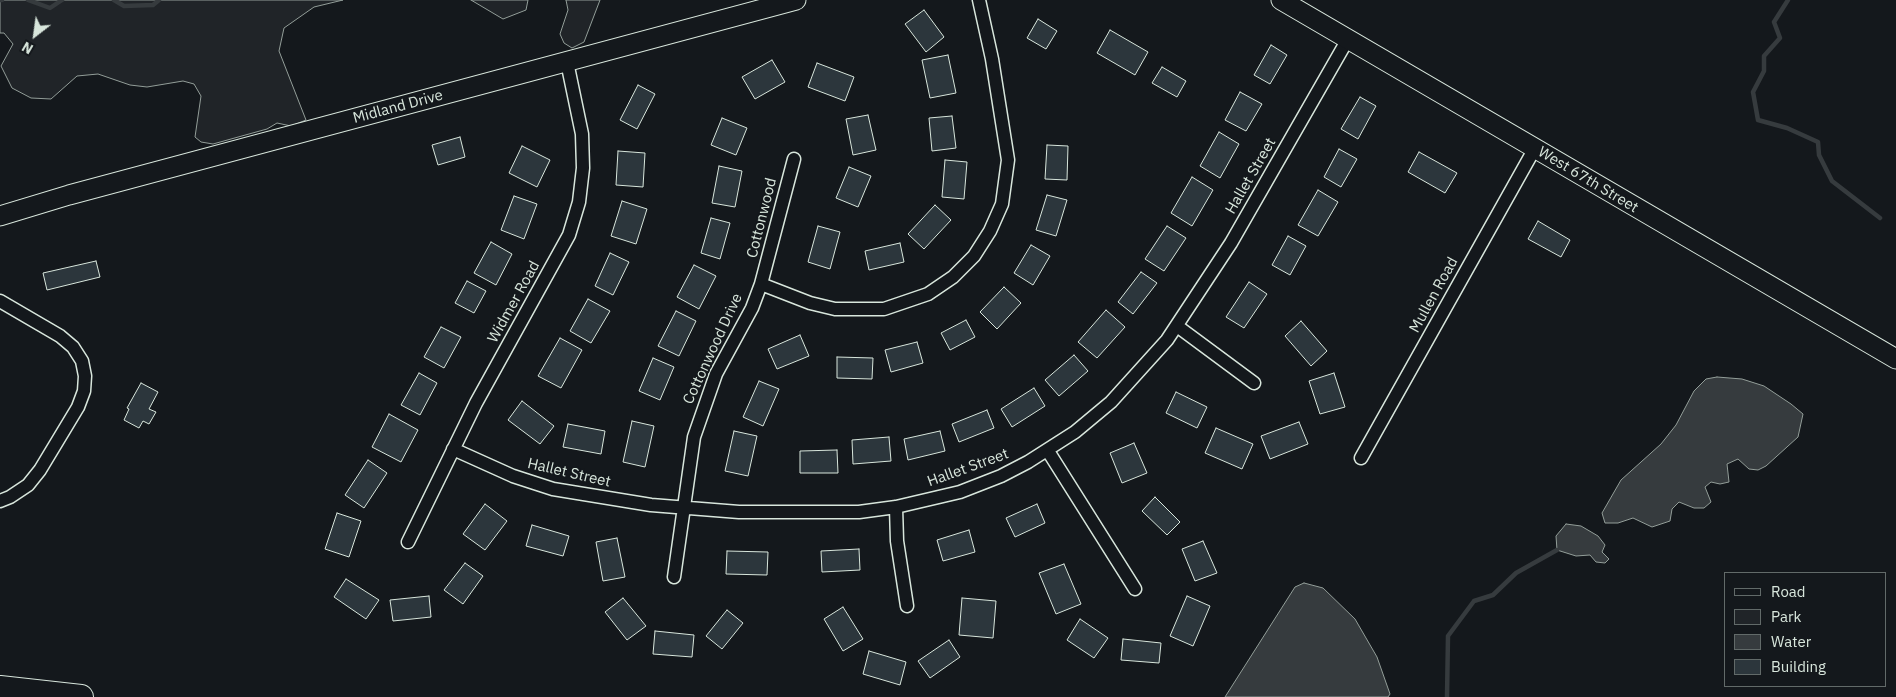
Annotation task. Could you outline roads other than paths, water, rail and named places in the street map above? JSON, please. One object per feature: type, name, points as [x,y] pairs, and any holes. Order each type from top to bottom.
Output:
[{"type":"highway","points":[[0,688],[81,697]]},
{"type":"street","name":"Midland Drive","points":[[0,216],[78,192],[796,0]]},
{"type":"street","name":"Cottonwood Drive","points":[[683,508],[694,437],[704,402],[716,374],[752,308],[760,284],[810,303],[835,309],[884,309],[914,300],[941,286],[974,256],[990,231],[1002,204],[1008,160],[995,77],[978,0]]},
{"type":"street","name":"West 67th Street","points":[[1281,0],[1896,359]]},
{"type":"street","name":"Hallet Street","points":[[453,449],[513,476],[553,489],[606,499],[683,508],[804,513],[859,512],[896,507],[960,492],[1000,476],[1048,451],[1075,432],[1111,402],[1139,374],[1177,326],[1231,243],[1348,39]]},
{"type":"street","name":"Widmer Road","points":[[408,542],[453,449],[569,235],[579,202],[583,168],[582,134],[566,62]]},
{"type":"street","name":"Mullen Road","points":[[1361,458],[1535,148]]},
{"type":"street","name":"Cottonwood","points":[[760,284],[794,159]]},
{"type":"street","points":[[0,301],[60,336],[73,347],[82,361],[85,376],[84,391],[78,407],[40,470],[28,485],[0,501]]},
{"type":"street","points":[[1177,326],[1254,383]]},
{"type":"street","points":[[1048,451],[1135,589]]},
{"type":"street","points":[[896,507],[897,541],[907,606]]},
{"type":"street","points":[[674,577],[683,508]]},
{"type":"water","points":[[1717,377],[1742,379],[1764,386],[1791,404],[1803,414],[1798,437],[1766,466],[1758,470],[1749,469],[1738,459],[1727,464],[1729,482],[1720,484],[1711,482],[1705,487],[1711,502],[1704,508],[1694,508],[1679,502],[1672,509],[1670,521],[1652,527],[1633,518],[1618,523],[1605,523],[1602,513],[1621,480],[1661,444],[1676,425],[1694,391],[1706,379]]},
{"type":"water","points":[[1566,524],[1581,526],[1598,536],[1605,545],[1602,552],[1609,559],[1605,563],[1596,562],[1590,555],[1576,556],[1557,550],[1556,536]]},
{"type":"water","points":[[1304,583],[1323,588],[1355,619],[1377,657],[1390,694],[1388,697],[1225,697],[1295,587]]},
{"type":"waterway","points":[[28,0],[50,8],[62,0]]},
{"type":"waterway","points":[[114,0],[124,6],[153,5],[159,0]]},
{"type":"waterway","points":[[1788,0],[1774,22],[1780,38],[1764,56],[1764,71],[1753,92],[1758,120],[1787,128],[1818,142],[1819,155],[1832,181],[1880,218]]},
{"type":"waterway","points":[[1447,697],[1448,636],[1474,601],[1493,595],[1516,573],[1557,550]]}]
